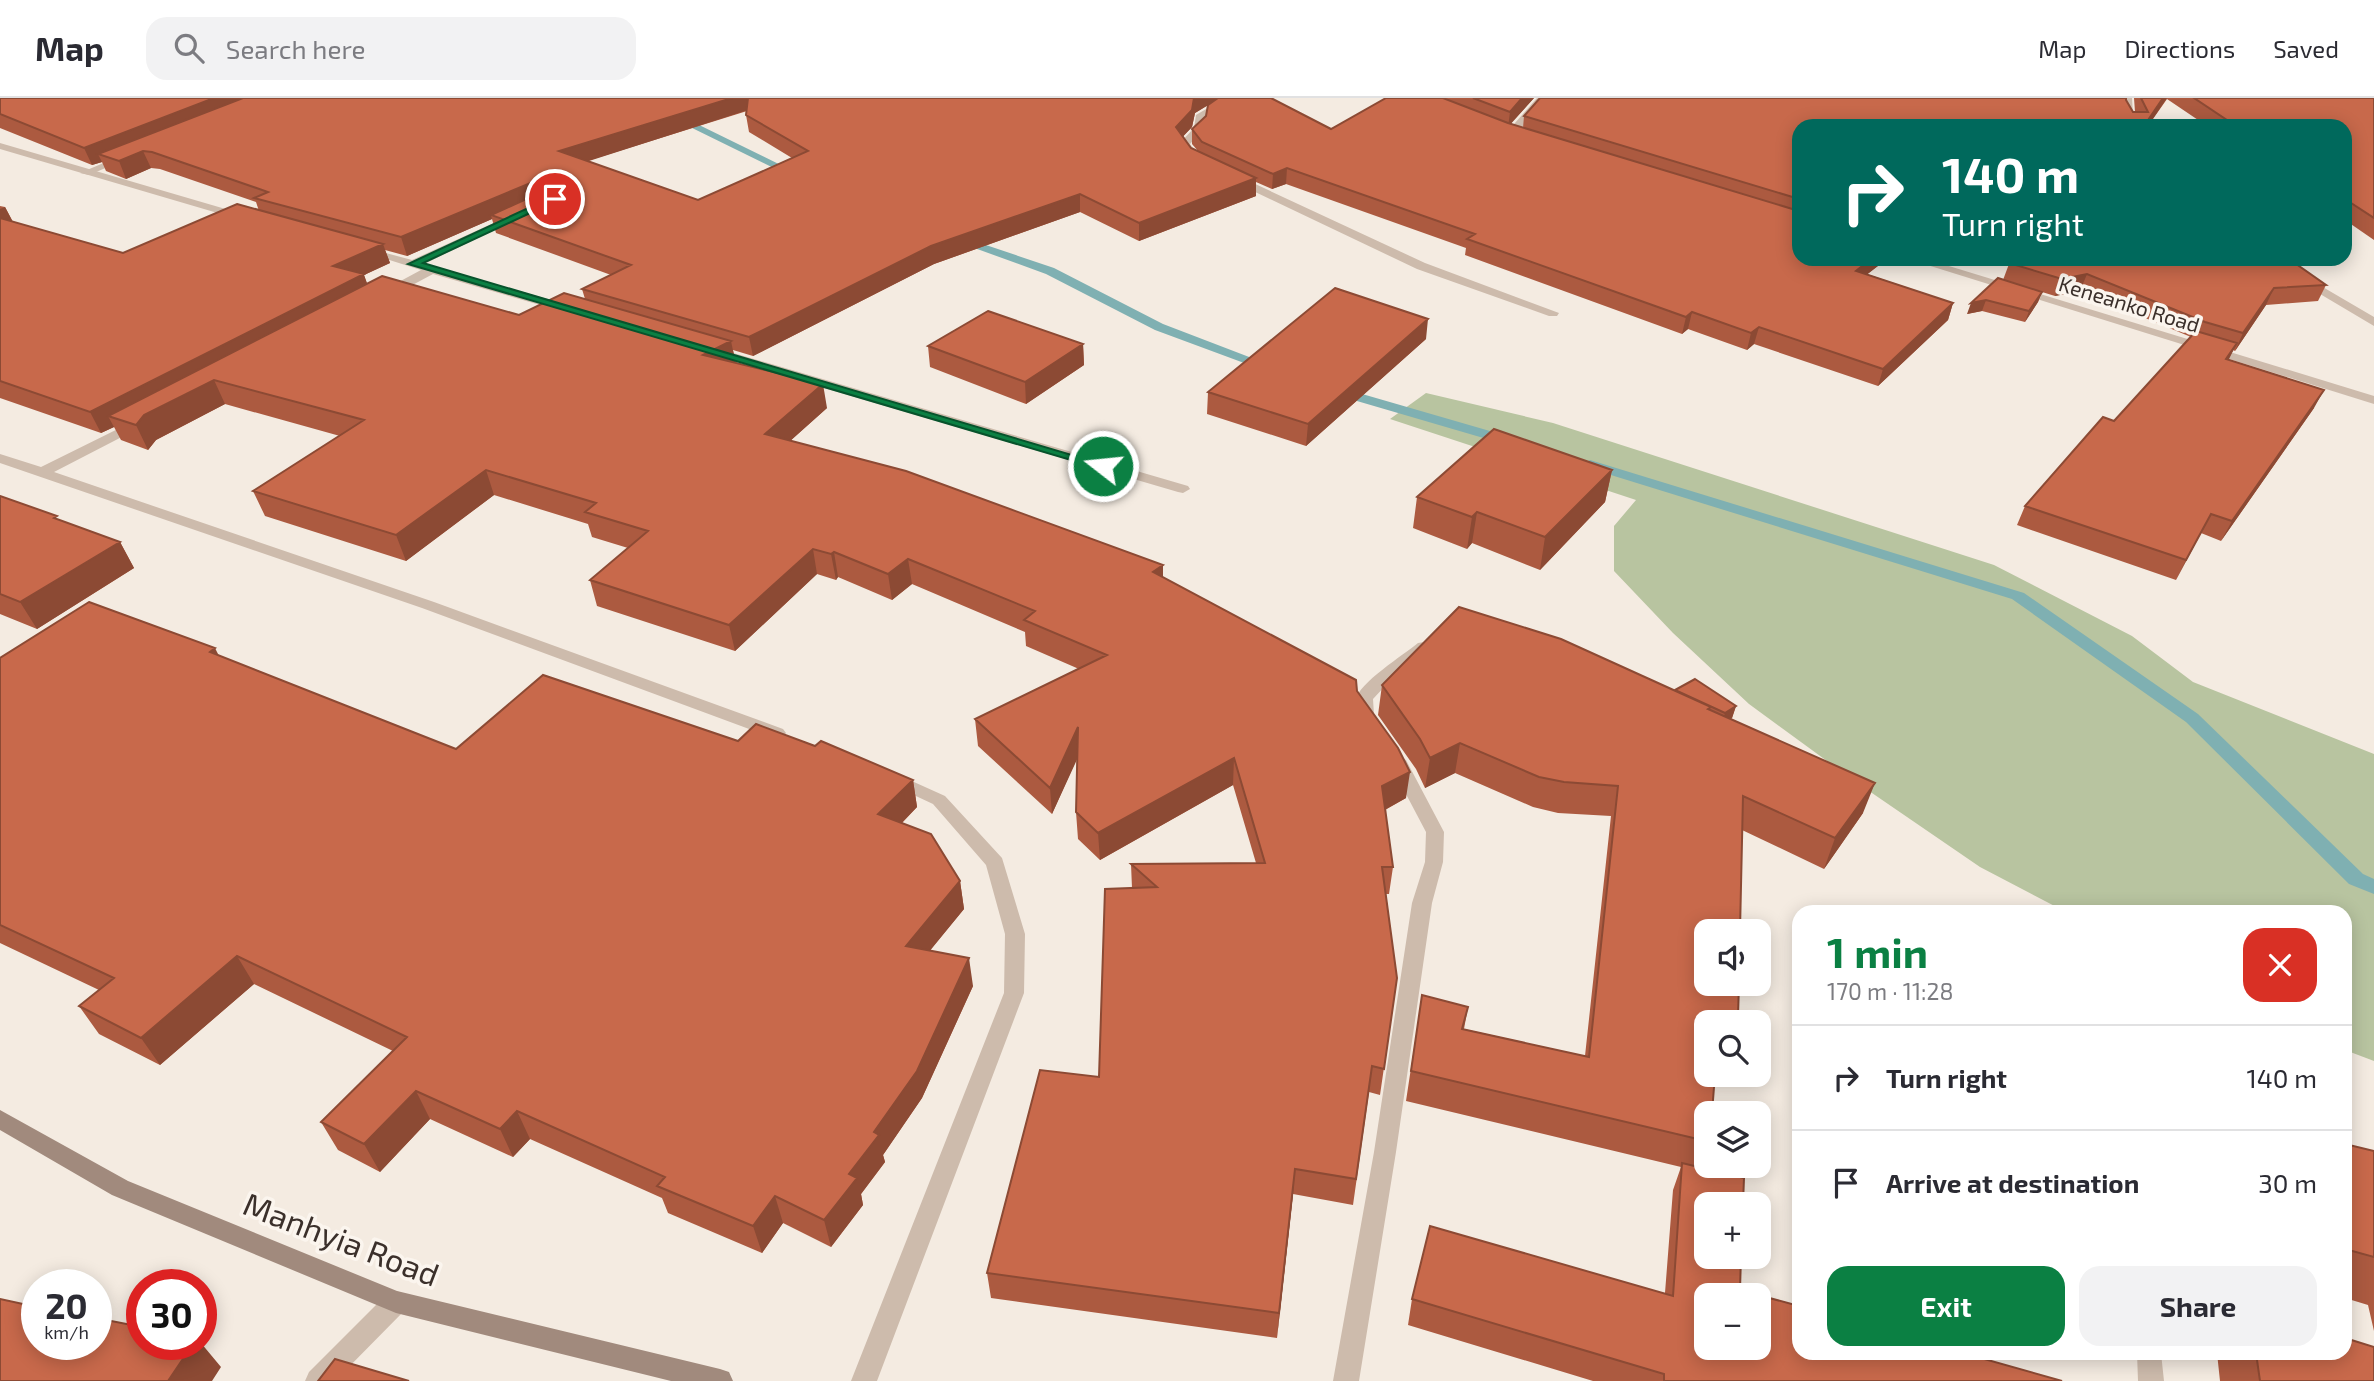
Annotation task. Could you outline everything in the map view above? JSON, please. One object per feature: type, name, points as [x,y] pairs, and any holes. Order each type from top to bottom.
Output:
[{"type":"main road","name":"Manhyia Road","points":[[0,1119],[120,1188],[396,1302],[720,1381]]},
{"type":"street","points":[[1240,98],[1226,102],[1200,117],[1199,129],[1184,144],[1196,161],[1421,266],[1553,313]]},
{"type":"street","points":[[1511,134],[1542,98]]},
{"type":"street","points":[[2127,98],[2130,119]]},
{"type":"street","points":[[1499,129],[1524,138]]},
{"type":"street","points":[[0,146],[85,173],[256,220]]},
{"type":"street","points":[[85,173],[137,153]]},
{"type":"street","points":[[413,264],[531,209]]},
{"type":"street","points":[[348,246],[580,313]]},
{"type":"street","name":"Keneanko Road","points":[[1937,266],[2374,400]]},
{"type":"street","points":[[2279,266],[2374,322]]},
{"type":"street","points":[[372,301],[433,270]]},
{"type":"street","points":[[701,348],[1183,489]]},
{"type":"street","points":[[43,471],[153,415]]},
{"type":"street","points":[[0,458],[428,605],[800,741]]},
{"type":"street","points":[[1346,1381],[1422,903],[1434,862],[1435,832],[1405,771],[1367,716],[1364,698],[1380,681],[1437,636]]},
{"type":"street","points":[[864,1381],[1014,993],[1015,969],[1015,934],[995,863],[939,800],[877,771]]},
{"type":"street","points":[[318,1381],[396,1302]]},
{"type":"street","points":[[2150,1360],[2151,1381]]},
{"type":"green space","points":[[1426,393],[1553,423],[1994,565],[2132,636],[2193,682],[2374,754],[2374,1061],[2352,1053],[2352,905],[2053,905],[1980,867],[1853,780],[1749,704],[1673,633],[1614,571],[1614,526],[1636,500],[1390,419]]},
{"type":"building","points":[[0,98],[214,98],[84,148],[0,114]]},
{"type":"building","points":[[243,98],[732,98],[559,151],[698,200],[808,151],[746,115],[748,98],[1194,98],[1192,110],[1176,127],[1191,148],[1256,178],[1139,223],[1080,194],[931,246],[749,337],[582,289],[631,265],[491,215],[555,186],[557,179],[554,177],[545,177],[401,237],[254,198],[268,192],[152,152],[143,151],[119,161],[98,154]]},
{"type":"building","points":[[1218,98],[1271,98],[1331,129],[1386,98],[1443,98],[1508,123],[1792,209],[1792,266],[1862,266],[1856,271],[1953,303],[1883,369],[1759,327],[1751,333],[1692,312],[1686,317],[1467,239],[1475,234],[1287,168],[1273,174],[1202,142],[1192,129],[1206,116],[1208,105]]},
{"type":"building","points":[[1473,98],[1522,98],[1510,112]]},
{"type":"building","points":[[1540,98],[2126,98],[2133,112],[2148,112],[2141,98],[2163,98],[2149,119],[1792,119],[1792,197],[1524,116]]},
{"type":"building","points":[[2194,98],[2374,98],[2374,218],[2352,204],[2352,119],[2226,119]]},
{"type":"building","points":[[237,204],[383,244],[333,266],[364,274],[90,412],[0,381],[0,218],[123,253]]},
{"type":"building","points":[[2019,266],[2299,266],[2326,285],[2274,288],[2243,333],[2205,322],[2087,274],[2062,279]]},
{"type":"building","points":[[382,276],[519,315],[564,293],[731,341],[703,355],[823,384],[765,434],[906,471],[1163,565],[1153,572],[1356,680],[1357,691],[1398,748],[1410,772],[1382,786],[1393,867],[1382,867],[1397,978],[1384,1069],[1372,1066],[1356,1179],[1295,1169],[1279,1313],[987,1273],[1040,1070],[1099,1077],[1105,889],[1157,887],[1131,864],[1265,863],[1234,758],[1098,833],[1076,812],[1078,727],[1050,788],[975,719],[1107,655],[1024,620],[1035,611],[908,559],[888,574],[834,552],[831,554],[813,549],[729,625],[590,580],[648,531],[585,512],[596,503],[486,470],[396,535],[253,491],[364,420],[214,380],[144,415],[136,425],[108,416]]},
{"type":"building","points":[[1998,278],[2042,292],[2029,311],[1986,300],[1971,303]]},
{"type":"building","points":[[1335,288],[1428,319],[1308,424],[1208,392]]},
{"type":"building","points":[[988,311],[1083,344],[1025,382],[928,346]]},
{"type":"building","points":[[2196,331],[2237,343],[2226,359],[2324,390],[2232,521],[2211,514],[2186,560],[2025,506],[2103,417],[2114,421]]},
{"type":"building","points":[[1494,429],[1612,470],[1545,537],[1477,512],[1472,517],[1417,497]]},
{"type":"building","points":[[0,496],[120,542],[20,602],[0,594]]},
{"type":"building","points":[[89,602],[215,648],[210,652],[456,749],[543,675],[738,741],[756,724],[815,746],[821,741],[913,780],[878,814],[931,834],[960,881],[906,946],[969,958],[917,1071],[874,1132],[879,1135],[849,1174],[857,1178],[824,1220],[775,1196],[753,1226],[657,1186],[665,1177],[517,1111],[500,1129],[416,1091],[364,1144],[321,1122],[407,1037],[237,956],[141,1038],[79,1006],[114,978],[0,925],[0,658]]},
{"type":"building","points":[[1459,607],[1561,639],[1711,707],[1708,709],[1875,783],[1835,838],[1743,796],[1740,919],[1694,919],[1694,996],[1739,996],[1738,1010],[1694,1010],[1694,1087],[1714,1087],[1713,1101],[1694,1101],[1694,1138],[1411,1071],[1422,995],[1468,1007],[1462,1029],[1589,1057],[1618,786],[1564,782],[1539,777],[1460,743],[1430,758],[1382,685]]},
{"type":"building","points":[[1695,679],[1736,706],[1725,713],[1675,690]]},
{"type":"building","points":[[2352,1146],[2374,1151],[2374,1257],[2352,1251]]},
{"type":"building","points":[[1682,1163],[1694,1166],[1694,1178],[1744,1178],[1743,1192],[1694,1192],[1694,1269],[1741,1269],[1740,1283],[1694,1283],[1694,1360],[1771,1360],[1771,1298],[1792,1304],[1792,1360],[1988,1360],[2062,1381],[1664,1381],[1664,1374],[1412,1299],[1430,1226],[1673,1296]]},
{"type":"building","points":[[0,1299],[21,1304],[21,1360],[112,1360],[112,1321],[126,1324],[126,1360],[182,1360],[168,1381],[0,1381]]},
{"type":"building","points":[[2352,1340],[2374,1347],[2374,1381],[2260,1381],[2257,1360],[2352,1360]]},
{"type":"building","points":[[335,1359],[409,1381],[318,1381]]},
{"type":"waterway","points":[[636,98],[796,175]]},
{"type":"waterway","points":[[962,240],[1050,271],[1159,327],[1268,367]]},
{"type":"waterway","points":[[1338,391],[1509,441]]},
{"type":"waterway","points":[[1590,464],[2018,596],[2192,718],[2356,879],[2374,887]]},
{"type":"route","points":[[555,199],[413,264],[1103,466]]}]
